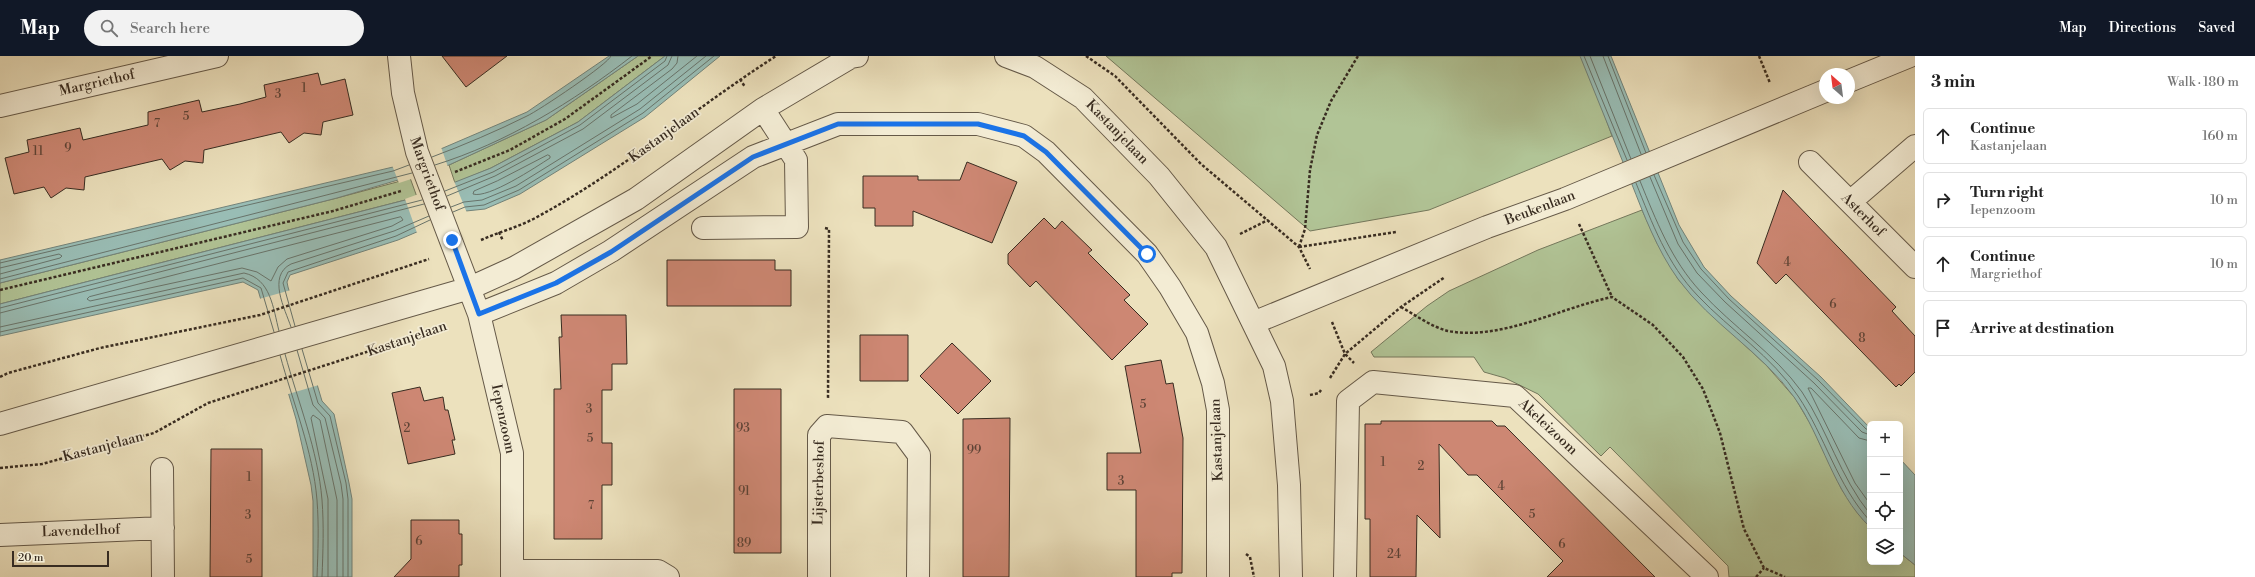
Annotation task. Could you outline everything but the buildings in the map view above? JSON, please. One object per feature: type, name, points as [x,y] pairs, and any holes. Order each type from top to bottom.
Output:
[{"type":"street","name":"Margriethof","points":[[0,106],[217,56]]},
{"type":"street","name":"Margriethof","points":[[399,56],[404,94],[417,152],[470,288]]},
{"type":"street","points":[[0,424],[470,288],[514,268],[636,199],[763,109],[851,57],[857,56]]},
{"type":"street","name":"Kastanjelaan","points":[[1006,56],[1035,67],[1083,98],[1159,176],[1216,247],[1274,366],[1282,401],[1289,485],[1291,577]]},
{"type":"street","points":[[1855,79],[1910,56]]},
{"type":"street","name":"Beukenlaan","points":[[1254,323],[1487,227],[1565,199],[1621,174],[1819,93]]},
{"type":"street","points":[[703,228],[797,227],[796,160],[763,109]]},
{"type":"street","name":"Kastanjelaan","points":[[479,314],[556,283],[611,252],[753,157],[838,124],[978,124],[1024,136],[1046,152],[1147,254],[1170,287],[1197,332],[1213,383],[1218,410],[1218,577]]},
{"type":"street","points":[[1850,202],[1915,146]]},
{"type":"street","name":"Asterhof","points":[[1810,162],[1915,267]]},
{"type":"street","name":"Iepenzoom","points":[[470,288],[479,314],[512,453],[512,574]]},
{"type":"street","name":"Akeleizoom","points":[[1345,577],[1348,401],[1373,382],[1515,396],[1707,577]]},
{"type":"street","name":"Lijsterbeshof","points":[[819,577],[819,435],[827,426],[902,432],[919,454],[918,577]]},
{"type":"street","points":[[162,469],[163,577]]},
{"type":"street","name":"Lavendelhof","points":[[0,535],[163,528]]},
{"type":"street","points":[[512,574],[658,571],[668,577]]},
{"type":"path","points":[[0,290],[333,211],[429,182],[510,150],[565,119],[652,56]]},
{"type":"path","name":"Kastanjelaan","points":[[0,377],[8,373],[100,348],[260,315],[299,303],[454,245],[536,218],[617,169],[740,79],[776,56]]},
{"type":"path","points":[[1086,56],[1115,76],[1201,164],[1299,247],[1305,229],[1310,170],[1317,135],[1330,101],[1358,56]]},
{"type":"path","points":[[1565,199],[1576,219],[1612,297],[1653,325],[1683,357],[1703,389],[1720,433],[1744,529],[1764,568],[1785,577]]},
{"type":"path","points":[[798,214],[829,230],[827,426]]},
{"type":"path","points":[[1345,354],[1401,307],[1446,330],[1475,332],[1505,328],[1612,297]]},
{"type":"path","name":"Kastanjelaan","points":[[0,468],[42,464],[154,433],[208,403],[389,346],[479,314]]},
{"type":"path","points":[[1756,577],[1764,568]]},
{"type":"green space","points":[[638,56],[665,56],[578,122],[491,168],[455,183],[449,165],[546,120]]},
{"type":"green space","points":[[1106,56],[1584,56],[1612,136],[1429,210],[1310,231]]},
{"type":"green space","points":[[409,175],[417,197],[0,304],[0,283],[337,198],[397,182]]},
{"type":"green space","points":[[1642,210],[1657,243],[1678,279],[1695,299],[1766,365],[1795,398],[1811,425],[1842,490],[1867,523],[1867,565],[1903,565],[1903,555],[1915,565],[1915,577],[1729,577],[1728,566],[1610,447],[1601,456],[1538,394],[1505,378],[1484,372],[1474,357],[1374,357],[1371,352],[1427,306],[1449,291],[1538,250]]},
{"type":"water","points":[[609,56],[638,56],[546,120],[449,165],[337,198],[0,283],[0,260],[393,167],[443,148],[527,112]]},
{"type":"water","points":[[665,56],[720,56],[645,117],[520,194],[485,209],[466,211],[398,240],[290,275],[287,282],[288,287],[322,401],[334,414],[349,483],[352,499],[352,577],[313,577],[313,501],[311,485],[296,419],[258,290],[243,282],[0,336],[0,304],[417,197],[491,168],[578,122]]},
{"type":"water","points":[[1580,56],[1611,56],[1679,225],[1704,267],[1731,296],[1821,377],[1867,425],[1867,524],[1857,513],[1837,481],[1813,430],[1794,397],[1767,366],[1691,295],[1670,268],[1646,220]]},
{"type":"water","points":[[1903,462],[1915,475],[1915,565],[1903,555]]},
{"type":"pier","points":[[441,147],[448,167],[399,183],[392,165]]},
{"type":"pier","points":[[454,181],[467,213],[417,233],[405,199]]},
{"type":"pier","points":[[291,290],[319,385],[285,395],[259,299]]},
{"type":"route","points":[[452,240],[479,314],[556,283],[611,252],[753,157],[838,124],[978,124],[1024,136],[1046,152],[1147,254]]}]
